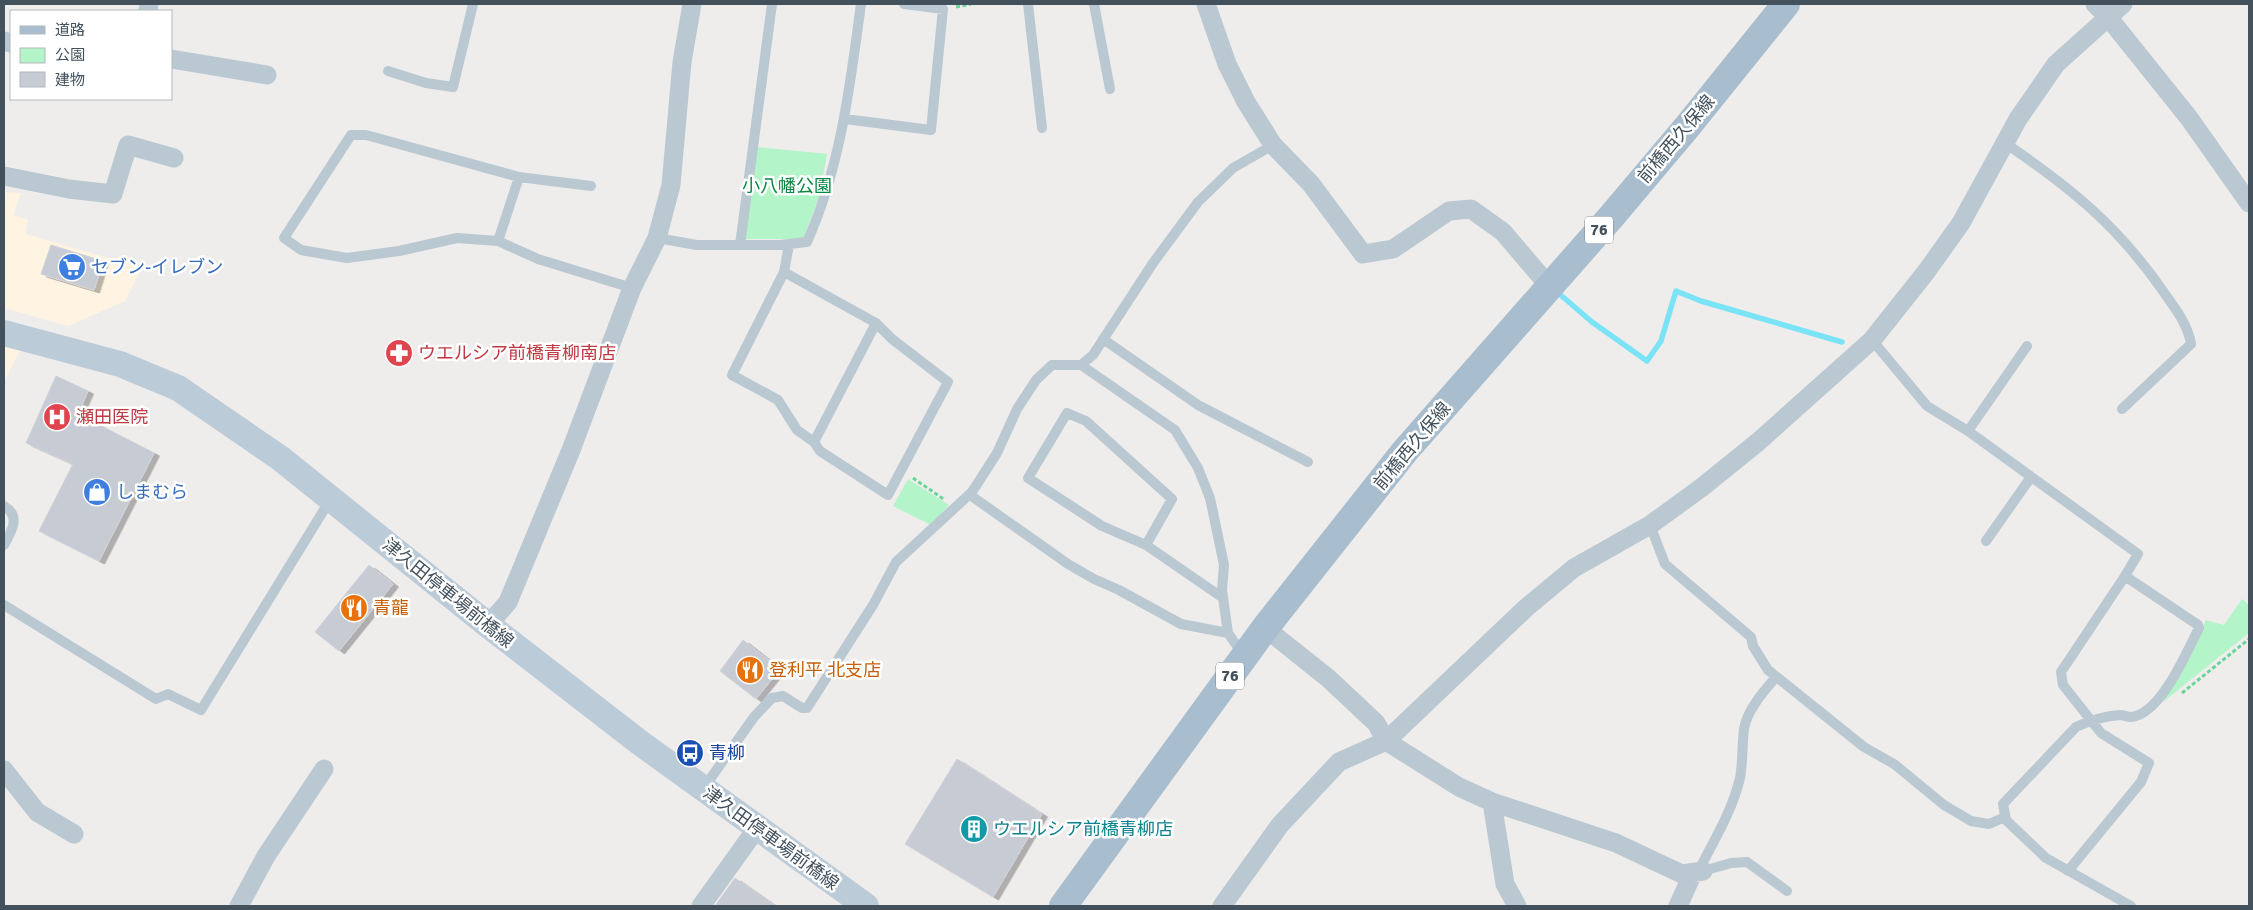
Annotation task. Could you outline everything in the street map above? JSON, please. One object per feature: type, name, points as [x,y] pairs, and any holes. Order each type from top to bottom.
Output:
[{"type":"main road","name":"前橋西久保線","points":[[1063,906],[1244,657],[1405,451],[1611,217],[1786,4]]},
{"type":"main road","name":"津久田停車場前橋線","points":[[4,333],[120,364],[178,388],[280,458],[488,625],[639,742],[866,906]]},
{"type":"street","points":[[488,625],[508,602],[571,450],[632,288],[657,238],[670,185],[682,62],[692,4]]},
{"type":"street","points":[[1206,4],[1227,64],[1246,102],[1273,145],[1311,184],[1362,254],[1393,249],[1449,211],[1471,209],[1503,232],[1549,286]]},
{"type":"street","points":[[2095,4],[2108,17],[2189,118],[2249,203]]},
{"type":"street","points":[[1222,906],[1280,825],[1339,762],[1386,741],[1527,607],[1574,568],[1650,524],[1701,488],[1758,442],[1872,340],[1926,272],[1960,223],[2018,119],[2056,64],[2123,4]]},
{"type":"street","points":[[172,58],[268,75]]},
{"type":"street","points":[[4,176],[69,189],[113,194],[128,145],[174,158]]},
{"type":"street","points":[[1266,628],[1328,678],[1376,723],[1386,741],[1458,787],[1492,802],[1592,834],[1682,874],[1698,872]]},
{"type":"street","points":[[239,906],[266,856],[324,769]]},
{"type":"street","points":[[4,770],[36,812],[74,834]]},
{"type":"street","points":[[1492,802],[1505,884],[1517,906]]},
{"type":"street","points":[[701,906],[757,828]]},
{"type":"street","points":[[1678,906],[1698,872]]},
{"type":"lane","points":[[388,71],[426,83],[453,87],[473,4]]},
{"type":"lane","points":[[740,245],[772,4]]},
{"type":"lane","points":[[657,238],[697,245],[789,245],[807,242],[826,194],[845,119],[861,4]]},
{"type":"lane","points":[[845,119],[931,130],[943,9],[904,4]]},
{"type":"lane","points":[[1028,4],[1042,128]]},
{"type":"lane","points":[[1094,4],[1110,90]]},
{"type":"lane","points":[[591,186],[519,177],[366,135],[352,135],[284,238],[301,250],[347,258],[400,252],[457,238],[498,241],[538,259],[632,288]]},
{"type":"lane","points":[[2005,144],[2049,173],[2095,210],[2143,263],[2188,326],[2191,344],[2122,409]]},
{"type":"lane","points":[[1081,365],[1093,355],[1153,263],[1198,202],[1233,168],[1273,145]]},
{"type":"lane","points":[[498,241],[519,177]]},
{"type":"lane","points":[[784,272],[876,323],[892,339],[948,382],[888,495],[820,451],[814,442],[796,430],[778,400],[732,375],[784,272],[789,245]]},
{"type":"lane","points":[[814,442],[876,323]]},
{"type":"lane","points":[[1103,339],[1198,405],[1308,462]]},
{"type":"lane","points":[[1872,340],[1927,406],[1968,431],[2138,554],[2061,672],[2063,685],[2101,733],[2149,763],[2141,782],[2068,871]]},
{"type":"lane","points":[[1968,431],[2027,346]]},
{"type":"lane","points":[[703,789],[754,717],[772,698],[782,696],[802,708],[807,708],[874,605],[896,562],[970,495],[997,453],[1018,409],[1036,380],[1052,365],[1081,365],[1175,430],[1198,468],[1210,498],[1224,565],[1223,598],[1228,632],[1244,657]]},
{"type":"lane","points":[[1146,544],[1172,499],[1086,421],[1067,413],[1028,478],[1102,526],[1146,544],[1223,598]]},
{"type":"lane","points":[[1986,541],[2031,477]]},
{"type":"lane","points":[[970,495],[1068,564],[1094,579],[1119,590],[1181,624],[1228,632]]},
{"type":"lane","points":[[4,605],[156,699],[168,694],[201,710],[330,499]]},
{"type":"lane","points":[[4,506],[9,509],[15,519],[13,530],[4,545]]},
{"type":"lane","points":[[1650,524],[1665,564],[1695,587],[1751,637],[1753,646],[1768,670],[1776,677],[1864,747],[1894,764],[1944,805],[1971,821],[1988,824],[2005,817]]},
{"type":"lane","points":[[2125,576],[2198,624],[2198,628],[2162,695],[2152,707],[2131,717],[2121,714],[2091,721],[2076,727],[2003,804],[2005,817],[2046,858],[2131,906]]},
{"type":"lane","points":[[1698,872],[1727,815],[1736,788],[1745,744],[1744,727],[1757,701],[1776,677]]},
{"type":"lane","points":[[1698,872],[1731,863],[1746,862],[1787,892]]},
{"type":"path","points":[[902,471],[956,507]]},
{"type":"path","points":[[2180,694],[2249,638]]},
{"type":"shaded area","points":[[4,192],[21,193],[13,215],[28,220],[26,234],[142,268],[125,301],[68,326],[4,308]]},
{"type":"shaded area","points":[[4,347],[20,351],[4,382]]},
{"type":"green space","name":"小八幡公園","points":[[757,147],[827,154],[820,194],[803,239],[745,239]]},
{"type":"green space","points":[[908,479],[949,505],[931,525],[893,506]]},
{"type":"green space","points":[[2242,599],[2249,605],[2249,633],[2163,702],[2206,620],[2224,625]]},
{"type":"building","name":"セブン-イレブン","points":[[51,245],[103,261],[94,290],[41,274]]},
{"type":"building","name":"しまむら","points":[[56,376],[88,391],[78,414],[154,453],[99,561],[39,531],[73,464],[26,443]]},
{"type":"building","name":"青龍","points":[[369,565],[393,584],[339,651],[315,632]]},
{"type":"building","name":"登利平 北支店","points":[[743,640],[780,669],[756,699],[720,671]]},
{"type":"building","name":"ウエルシア前橋青柳店","points":[[957,759],[1042,814],[993,897],[905,844]]},
{"type":"building","points":[[735,878],[775,906],[715,906]]},
{"type":"waterway","points":[[1556,291],[1592,322],[1647,361],[1661,341],[1676,291],[1701,301],[1842,342]]},
{"type":"place","name":"セブン-イレブン","points":[[72,267]]},
{"type":"place","name":"ウエルシア前橋青柳南店","points":[[399,353]]},
{"type":"place","name":"瀬田医院","points":[[57,417]]},
{"type":"place","name":"しまむら","points":[[97,492]]},
{"type":"place","name":"青龍","points":[[354,608]]},
{"type":"place","name":"登利平 北支店","points":[[750,670]]},
{"type":"place","name":"青柳","points":[[690,753]]},
{"type":"place","name":"ウエルシア前橋青柳店","points":[[974,829]]}]
